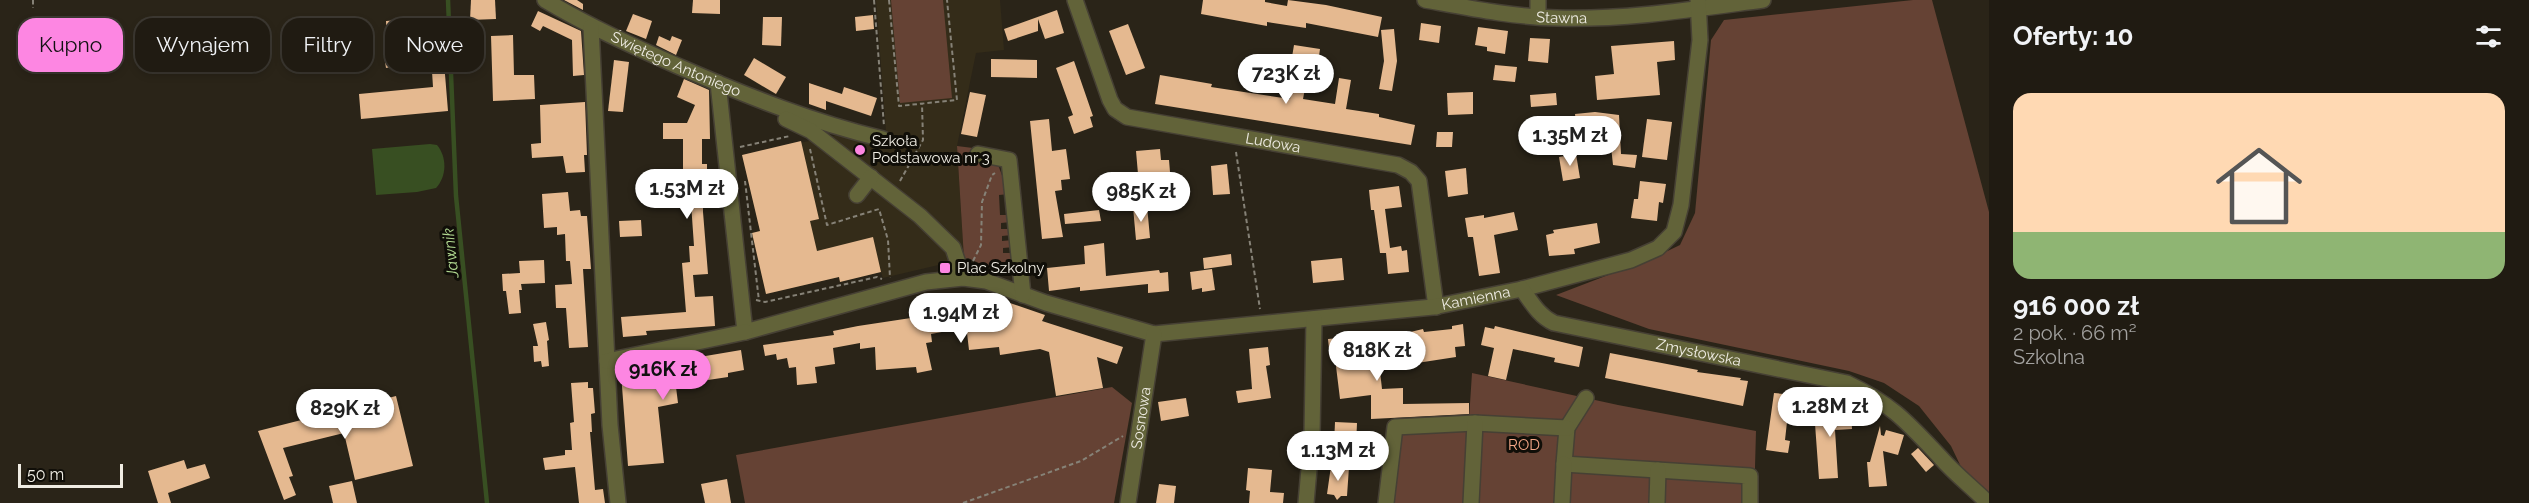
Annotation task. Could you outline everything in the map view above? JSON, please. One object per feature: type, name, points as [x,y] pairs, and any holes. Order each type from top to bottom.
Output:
[{"type":"street","name":"Świętego Antoniego","points":[[546,0],[591,27],[761,102],[835,127],[883,139]]},
{"type":"street","name":"Ludowa","points":[[1075,0],[1110,100],[1126,117],[1398,165],[1411,172],[1419,181],[1436,307]]},
{"type":"street","name":"Stawna","points":[[1425,0],[1539,17],[1617,17],[1698,4],[1763,0]]},
{"type":"street","points":[[1538,0],[1539,17]]},
{"type":"street","name":"Kamienna","points":[[607,361],[745,332],[896,283],[963,278],[986,280],[1046,303],[1154,334],[1436,307],[1522,290],[1630,260],[1658,248],[1674,232],[1681,205],[1700,40],[1698,4]]},
{"type":"street","points":[[591,27],[607,361],[614,481],[618,503]]},
{"type":"street","points":[[718,83],[745,332]]},
{"type":"street","points":[[761,102],[784,118],[811,131],[893,194],[949,243],[958,260],[963,278]]},
{"type":"street","points":[[978,154],[1009,160],[1023,295]]},
{"type":"street","points":[[857,195],[871,177]]},
{"type":"street","name":"Zmysłowska","points":[[1522,290],[1535,309],[1545,319],[1554,323],[1582,331],[1847,383],[1868,393],[1907,421],[1941,459],[1988,503]]},
{"type":"street","points":[[1306,503],[1312,435],[1314,319]]},
{"type":"street","name":"Sosnowa","points":[[1128,503],[1154,334]]},
{"type":"street","points":[[1562,503],[1567,428],[1586,398]]},
{"type":"street","points":[[1386,503],[1395,427],[1475,423],[1567,428]]},
{"type":"street","points":[[1471,503],[1475,423]]},
{"type":"street","points":[[1564,464],[1750,476],[1750,503]]},
{"type":"street","points":[[1657,503],[1658,470]]},
{"type":"path","points":[[33,0],[33,8]]},
{"type":"path","points":[[874,0],[883,139]]},
{"type":"path","points":[[889,0],[899,106],[957,100],[947,0]]},
{"type":"path","points":[[808,142],[827,225],[886,207],[923,140],[922,104]]},
{"type":"path","points":[[723,143],[739,144],[739,147],[794,136],[795,140]]},
{"type":"path","points":[[1234,137],[1262,324]]},
{"type":"path","points":[[972,264],[981,245],[982,202],[992,175],[1009,160]]},
{"type":"path","points":[[744,178],[759,301]]},
{"type":"path","points":[[741,301],[765,302],[877,277],[896,283],[888,240],[879,209]]},
{"type":"path","points":[[963,503],[1081,461],[1129,433],[1140,430]]},
{"type":"shaded area","name":"Szkoła Podstawowa nr 3","points":[[876,0],[1000,0],[1004,50],[976,53],[957,146],[964,259],[883,278],[881,272],[840,282],[839,277],[766,294],[752,233],[760,231],[742,155],[838,135],[884,145],[886,131]]},
{"type":"shaded area","points":[[437,145],[444,161],[444,172],[436,188],[376,195],[372,149]]},
{"type":"green space","points":[[891,0],[943,0],[952,98],[900,103]]},
{"type":"green space","points":[[1913,0],[1932,0],[1989,212],[1989,492],[1963,471],[1951,446],[1919,406],[1884,383],[1849,371],[1649,329],[1556,295],[1680,245],[1695,213],[1711,40],[1724,20]]},
{"type":"green space","points":[[957,146],[973,148],[971,157],[997,162],[1009,194],[999,195],[1000,215],[1011,215],[1011,222],[1001,223],[1001,229],[1012,229],[1012,235],[1002,236],[1002,241],[1013,240],[1014,247],[1003,248],[1003,253],[1014,253],[1014,263],[998,272],[968,258],[964,259]]},
{"type":"green space","name":"ROD","points":[[1472,373],[1618,405],[1756,431],[1754,503],[1379,503],[1388,421],[1469,419]]},
{"type":"green space","points":[[1112,387],[1132,403],[1114,503],[745,503],[736,455]]},
{"type":"building","points":[[471,0],[495,0],[496,19],[470,18]]},
{"type":"building","points":[[564,0],[577,0],[583,4],[583,10]]},
{"type":"building","points":[[693,0],[720,0],[720,14],[692,13]]},
{"type":"building","points":[[1203,0],[1265,0],[1265,2],[1287,6],[1288,0],[1326,5],[1382,17],[1378,37],[1306,23],[1306,28],[1267,22],[1267,26],[1201,14]]},
{"type":"building","points":[[1057,10],[1064,33],[1045,39],[1038,19],[1038,31],[1008,41],[1004,29]]},
{"type":"building","points":[[538,11],[581,31],[584,75],[573,76],[572,40],[543,26],[540,31],[531,26]]},
{"type":"building","points":[[633,14],[652,21],[646,39],[626,31]]},
{"type":"building","points":[[873,15],[874,29],[856,31],[855,17]]},
{"type":"building","points":[[763,17],[782,17],[781,46],[762,45]]},
{"type":"building","points":[[1421,23],[1441,26],[1439,43],[1419,40]]},
{"type":"building","points":[[1128,24],[1145,68],[1126,75],[1109,31]]},
{"type":"building","points":[[1478,27],[1508,31],[1505,54],[1487,51],[1487,47],[1475,45]]},
{"type":"building","points":[[1394,29],[1397,61],[1392,91],[1379,89],[1384,61],[1381,30]]},
{"type":"building","points":[[513,35],[514,75],[534,75],[535,99],[493,101],[491,36]]},
{"type":"building","points":[[659,36],[670,41],[672,36],[682,40],[676,55],[656,45]]},
{"type":"building","points":[[1530,38],[1550,39],[1548,63],[1528,61]]},
{"type":"building","points":[[1674,41],[1675,60],[1657,62],[1660,95],[1597,100],[1595,76],[1614,74],[1611,46]]},
{"type":"building","points":[[1294,45],[1320,49],[1317,70],[1309,68],[1303,99],[1335,104],[1339,78],[1351,80],[1346,109],[1379,114],[1379,117],[1415,125],[1411,145],[1155,104],[1160,75],[1212,84],[1211,87],[1290,99],[1297,58],[1292,57]]},
{"type":"building","points":[[754,58],[786,77],[776,94],[744,75]]},
{"type":"building","points":[[991,59],[1037,60],[1037,78],[991,77]]},
{"type":"building","points":[[614,60],[629,62],[623,112],[608,111]]},
{"type":"building","points":[[1074,61],[1093,116],[1090,117],[1093,127],[1074,134],[1068,117],[1073,115],[1056,68]]},
{"type":"building","points":[[1495,65],[1517,67],[1515,82],[1493,80]]},
{"type":"building","points":[[432,72],[445,72],[448,111],[361,119],[359,94],[433,87]]},
{"type":"building","points":[[684,79],[709,90],[710,139],[702,139],[702,164],[707,164],[707,176],[703,176],[703,212],[708,274],[693,275],[695,297],[713,296],[715,326],[646,331],[647,335],[623,337],[621,317],[686,312],[682,263],[690,262],[689,246],[694,246],[691,203],[683,203],[683,139],[663,139],[663,123],[687,123],[695,105],[677,97]]},
{"type":"building","points":[[809,83],[842,94],[844,87],[877,98],[871,116],[826,101],[826,110],[809,104]]},
{"type":"building","points":[[970,92],[986,95],[977,137],[961,134]]},
{"type":"building","points":[[1473,92],[1473,114],[1448,115],[1447,93]]},
{"type":"building","points":[[1556,93],[1557,105],[1531,107],[1530,95]]},
{"type":"building","points":[[585,102],[587,155],[584,155],[585,172],[566,173],[563,156],[532,158],[531,144],[541,143],[540,105]]},
{"type":"building","points":[[1595,112],[1619,115],[1621,154],[1637,155],[1635,168],[1613,165],[1609,128],[1577,132],[1575,114]]},
{"type":"building","points":[[1049,119],[1052,151],[1066,149],[1070,179],[1061,180],[1062,190],[1055,191],[1063,237],[1042,239],[1030,121]]},
{"type":"building","points":[[1647,119],[1672,122],[1667,160],[1642,157]]},
{"type":"building","points":[[1437,132],[1453,132],[1452,147],[1436,147]]},
{"type":"building","points":[[801,141],[819,219],[810,221],[817,251],[873,237],[881,272],[840,282],[839,277],[766,294],[752,233],[760,231],[742,155]]},
{"type":"building","points":[[1160,149],[1161,160],[1169,160],[1170,172],[1138,174],[1136,151]]},
{"type":"building","points":[[1576,154],[1580,178],[1563,181],[1559,157]]},
{"type":"building","points":[[1227,164],[1230,194],[1213,195],[1211,166]]},
{"type":"building","points":[[1466,168],[1468,194],[1448,197],[1445,171]]},
{"type":"building","points":[[1640,181],[1666,184],[1663,203],[1659,202],[1657,221],[1631,218],[1634,199],[1638,199]]},
{"type":"building","points":[[1399,186],[1402,207],[1385,209],[1390,248],[1401,246],[1402,251],[1407,250],[1409,272],[1388,274],[1386,253],[1380,253],[1369,190]]},
{"type":"building","points":[[568,192],[570,211],[580,210],[581,216],[587,216],[591,269],[583,269],[588,347],[569,348],[566,308],[556,308],[555,285],[572,284],[570,261],[566,261],[565,234],[557,235],[557,227],[544,228],[542,194]]},
{"type":"building","points":[[1147,206],[1150,238],[1136,240],[1133,207]]},
{"type":"building","points":[[1099,210],[1101,221],[1065,224],[1064,214]]},
{"type":"building","points":[[1514,212],[1518,230],[1494,235],[1500,273],[1479,276],[1473,237],[1468,237],[1465,218],[1484,215],[1484,218]]},
{"type":"building","points":[[641,220],[642,236],[620,237],[619,221]]},
{"type":"building","points":[[1597,223],[1600,243],[1574,249],[1575,254],[1549,256],[1546,235],[1554,233],[1553,230]]},
{"type":"building","points":[[1104,243],[1106,276],[1159,270],[1160,273],[1168,272],[1169,291],[1148,293],[1148,284],[1080,291],[1080,287],[1049,291],[1047,268],[1085,264],[1084,246]]},
{"type":"building","points":[[1231,254],[1232,265],[1204,269],[1203,258]]},
{"type":"building","points":[[1342,258],[1344,280],[1313,283],[1311,261]]},
{"type":"building","points":[[544,260],[545,283],[521,284],[522,290],[519,290],[521,313],[509,314],[506,291],[503,291],[502,274],[520,273],[519,261]]},
{"type":"building","points":[[1212,269],[1215,290],[1202,292],[1202,288],[1192,290],[1190,272]]},
{"type":"building","points":[[1010,303],[1045,315],[1042,321],[1123,347],[1117,364],[1097,357],[1103,388],[1056,396],[1049,352],[1040,349],[1000,355],[999,347],[969,350],[967,333],[958,334],[958,329],[931,334],[932,342],[926,343],[932,370],[917,373],[916,367],[876,370],[875,347],[860,349],[860,343],[833,348],[835,364],[815,367],[817,383],[797,385],[796,367],[789,368],[787,358],[777,360],[776,354],[765,356],[763,345],[834,335],[833,331],[858,326]]},
{"type":"building","points":[[546,322],[549,366],[542,367],[541,361],[534,362],[533,346],[538,346],[533,324]]},
{"type":"building","points":[[1463,324],[1465,346],[1455,347],[1456,357],[1417,363],[1414,352],[1405,353],[1402,334],[1423,329],[1424,332],[1452,329],[1452,326]]},
{"type":"building","points":[[1495,326],[1583,347],[1579,367],[1554,362],[1555,358],[1513,349],[1506,380],[1488,376],[1494,348],[1481,345],[1485,327],[1494,329]]},
{"type":"building","points":[[1376,335],[1382,389],[1403,388],[1403,404],[1469,403],[1469,414],[1371,419],[1371,395],[1340,399],[1335,358],[1330,358],[1328,339]]},
{"type":"building","points":[[1268,347],[1270,365],[1266,366],[1271,398],[1238,403],[1236,391],[1252,389],[1249,349]]},
{"type":"building","points":[[741,350],[744,370],[728,373],[728,377],[708,380],[707,375],[675,379],[678,403],[658,407],[664,463],[628,466],[621,373],[646,369],[648,379],[672,376],[670,362]]},
{"type":"building","points":[[1610,353],[1698,370],[1697,372],[1741,378],[1740,380],[1748,381],[1743,406],[1605,378]]},
{"type":"building","points":[[588,382],[588,388],[593,388],[595,413],[591,414],[592,432],[590,432],[595,490],[603,489],[605,503],[579,503],[575,467],[545,470],[543,458],[565,455],[565,450],[572,450],[570,423],[574,422],[571,383]]},
{"type":"building","points":[[1774,393],[1794,395],[1793,413],[1788,413],[1785,440],[1790,441],[1788,453],[1766,450]]},
{"type":"building","points":[[396,396],[413,466],[355,480],[344,433],[283,448],[293,476],[289,477],[296,495],[284,500],[258,431]]},
{"type":"building","points":[[1186,398],[1189,416],[1161,421],[1158,402]]},
{"type":"building","points":[[1851,408],[1852,429],[1835,430],[1838,478],[1819,479],[1814,410]]},
{"type":"building","points":[[1335,422],[1357,423],[1356,446],[1334,445]]},
{"type":"building","points":[[1880,426],[1881,435],[1884,436],[1886,430],[1904,435],[1898,455],[1883,451],[1887,486],[1869,487],[1867,462],[1870,462]]},
{"type":"building","points":[[1918,448],[1934,465],[1926,472],[1911,454]]},
{"type":"building","points":[[184,460],[187,469],[205,464],[210,478],[168,493],[171,503],[158,503],[148,471]]},
{"type":"building","points":[[1331,466],[1349,467],[1347,496],[1341,496],[1337,500],[1334,495],[1327,494]]},
{"type":"building","points":[[1248,468],[1272,470],[1270,492],[1284,493],[1283,503],[1249,503],[1250,491],[1246,490]]},
{"type":"building","points":[[727,479],[731,503],[705,503],[701,484]]},
{"type":"building","points":[[352,481],[357,503],[333,503],[329,486]]},
{"type":"building","points":[[1159,484],[1176,486],[1174,503],[1156,503]]},
{"type":"waterway","name":"Jawnik","points":[[448,0],[456,196],[487,503]]},
{"type":"place","name":"Szkoła Podstawowa nr 3","points":[[860,150]]},
{"type":"place","name":"Plac Szkolny","points":[[945,268]]}]
